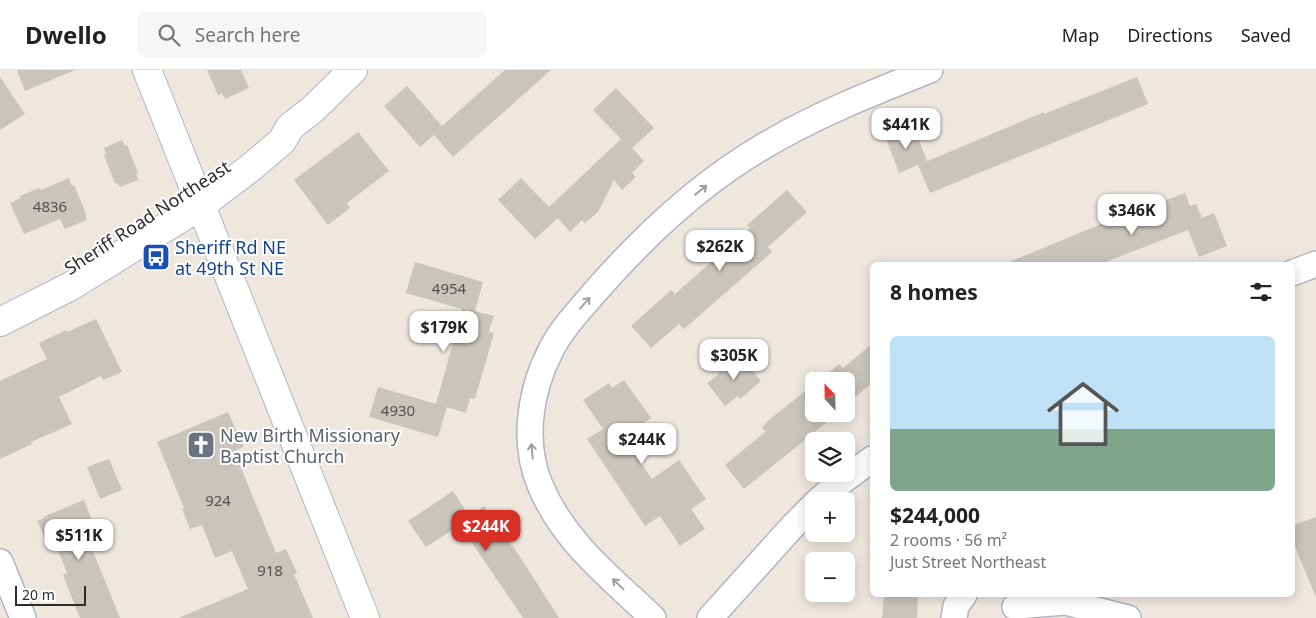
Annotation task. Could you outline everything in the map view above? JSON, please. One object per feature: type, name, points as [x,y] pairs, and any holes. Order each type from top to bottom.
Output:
[{"type":"main road","points":[[147,70],[365,618]]},
{"type":"main road","name":"Sheriff Road Northeast","points":[[0,322],[70,286],[197,197],[274,131],[290,127],[313,109],[353,70]]},
{"type":"main road","name":"Sheriff Road Northeast","points":[[0,302],[50,278],[145,222],[197,197]]},
{"type":"street","points":[[653,618],[578,546],[556,517],[540,484],[532,454],[530,424],[534,393],[552,349],[568,323],[621,262],[670,216],[722,173],[761,148],[816,118],[930,70]]},
{"type":"street","points":[[1295,272],[1316,264]]},
{"type":"street","points":[[828,492],[870,460]]},
{"type":"street","points":[[710,618],[805,514]]},
{"type":"street","points":[[0,562],[23,618]]},
{"type":"street","points":[[954,618],[956,606],[963,597]]},
{"type":"street","points":[[1013,607],[1065,602],[1128,618]]},
{"type":"building","points":[[17,70],[75,70],[25,91]]},
{"type":"building","points":[[207,70],[241,70],[249,88],[225,99],[222,93],[218,95]]},
{"type":"building","points":[[505,70],[551,70],[453,157],[434,135],[420,147],[384,106],[407,86],[442,126]]},
{"type":"building","points":[[0,77],[25,114],[0,130]]},
{"type":"building","points":[[1137,77],[1148,104],[930,193],[918,165],[1044,112],[1044,114]]},
{"type":"building","points":[[616,88],[654,128],[632,148],[644,161],[632,173],[636,177],[622,190],[614,180],[598,212],[585,223],[582,220],[570,232],[558,218],[535,239],[498,200],[521,178],[549,207],[621,139],[593,110]]},
{"type":"building","points":[[914,128],[927,161],[899,173],[886,139]]},
{"type":"building","points":[[358,132],[389,171],[347,203],[350,208],[328,225],[294,180]]},
{"type":"building","points":[[122,140],[125,146],[127,145],[138,173],[136,174],[138,180],[120,187],[117,183],[115,184],[104,155],[106,154],[104,148]]},
{"type":"building","points":[[69,178],[72,186],[74,185],[87,220],[65,229],[60,219],[24,234],[10,203],[21,198],[20,196],[39,188],[41,190]]},
{"type":"building","points":[[787,190],[807,212],[768,247],[772,252],[684,329],[679,324],[651,348],[631,326],[671,290],[675,294],[750,228],[747,225]]},
{"type":"building","points":[[1185,193],[1190,206],[1196,204],[1202,218],[1214,213],[1227,246],[1199,257],[1188,230],[1106,262],[1009,262],[1135,210],[1136,212]]},
{"type":"building","points":[[415,262],[483,282],[475,311],[494,316],[489,332],[494,333],[475,399],[470,398],[466,413],[447,407],[438,437],[369,417],[378,387],[436,404],[454,339],[439,333],[443,319],[458,323],[462,309],[406,293]]},
{"type":"building","points":[[96,319],[122,372],[103,380],[101,376],[59,397],[72,424],[31,442],[32,444],[0,459],[0,381],[47,359],[39,343],[66,330],[67,332]]},
{"type":"building","points":[[870,346],[870,385],[855,397],[855,372],[829,372],[839,364],[843,368]]},
{"type":"building","points":[[740,355],[761,381],[740,399],[738,396],[725,406],[707,383]]},
{"type":"building","points":[[624,380],[651,418],[623,436],[652,479],[679,460],[706,499],[691,509],[705,529],[680,546],[660,516],[645,526],[587,439],[603,429],[583,400],[609,383],[612,388]]},
{"type":"building","points":[[805,391],[805,422],[827,422],[815,432],[805,432],[805,440],[744,489],[725,465],[765,432],[762,427]]},
{"type":"building","points":[[228,412],[244,447],[234,451],[276,553],[286,549],[297,573],[294,574],[313,618],[178,618],[248,589],[232,551],[215,558],[202,525],[190,529],[182,509],[184,508],[157,442]]},
{"type":"building","points":[[109,459],[122,490],[100,499],[87,467]]},
{"type":"building","points":[[453,491],[469,516],[484,506],[513,546],[559,618],[523,618],[460,525],[426,547],[408,521]]},
{"type":"building","points":[[84,500],[94,525],[84,529],[120,618],[80,618],[63,575],[67,573],[54,540],[47,543],[37,521]]},
{"type":"building","points":[[1316,517],[1316,595],[1295,546],[1295,525]]},
{"type":"building","points":[[884,597],[918,597],[917,618],[882,618]]},
{"type":"place","name":"Sheriff Rd NE at 49th St NE","points":[[156,257]]},
{"type":"place","name":"New Birth Missionary Baptist Church","points":[[201,445]]}]
